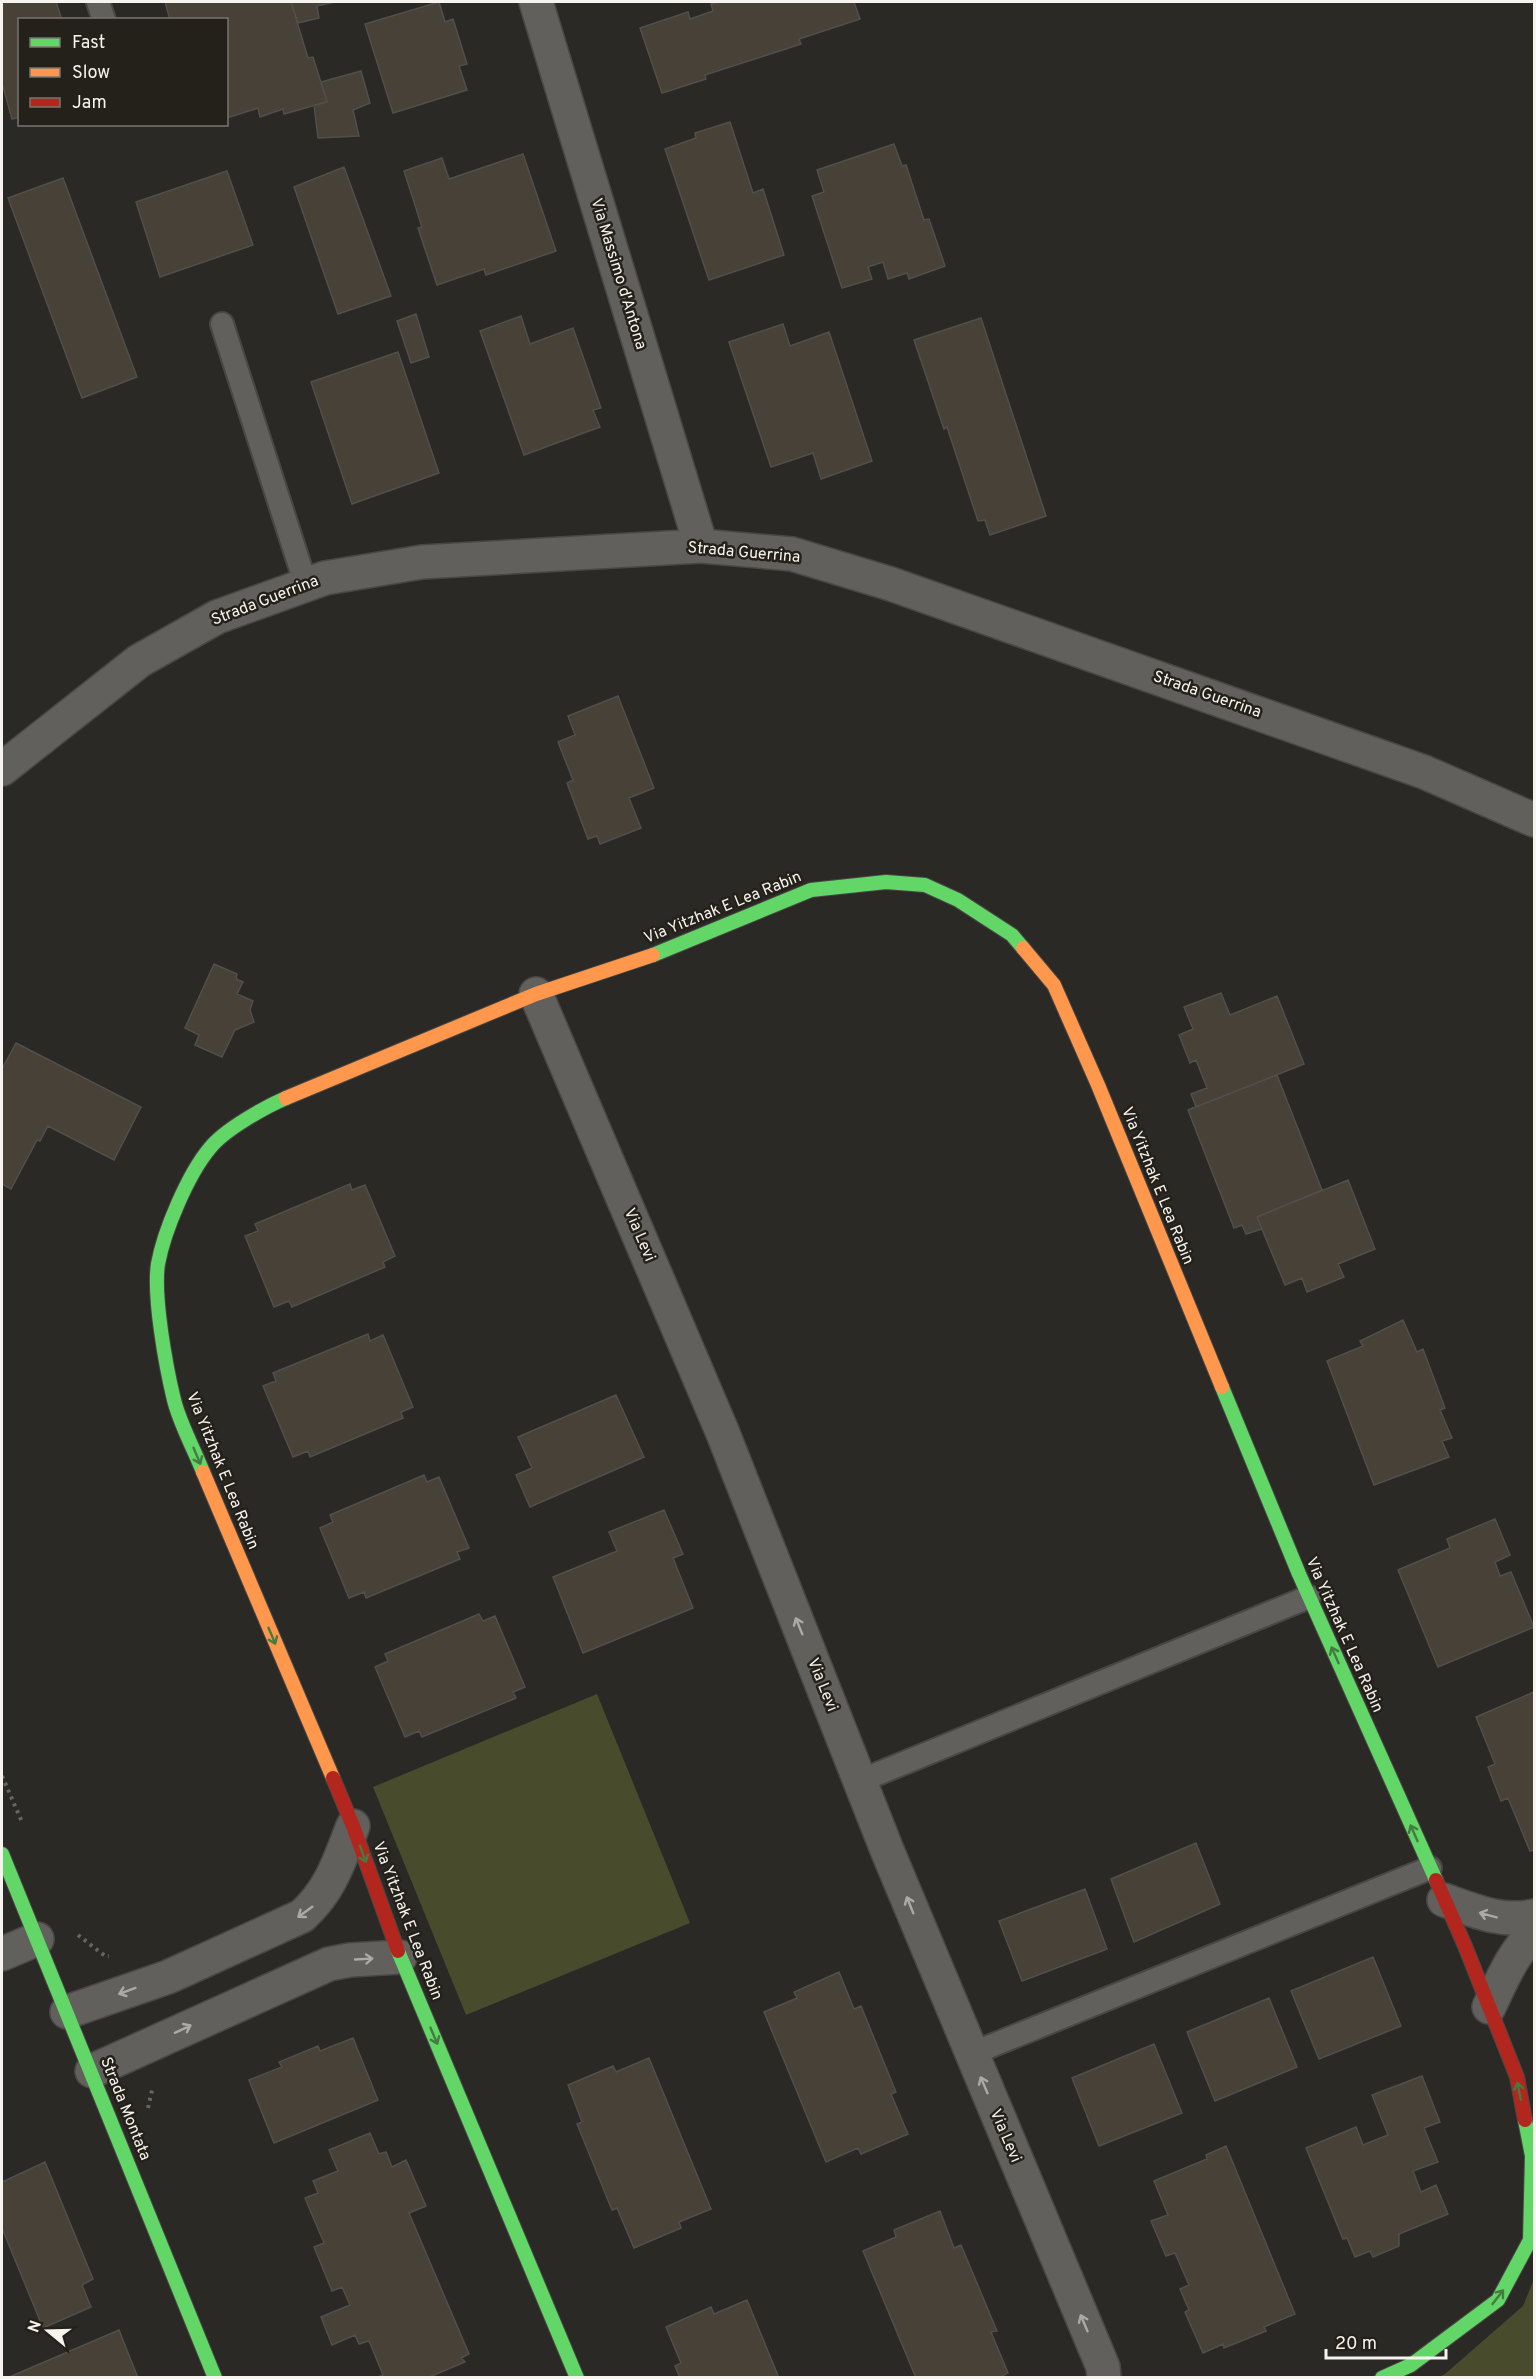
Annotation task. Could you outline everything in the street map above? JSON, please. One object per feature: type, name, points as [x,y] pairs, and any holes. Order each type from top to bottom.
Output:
[{"type":"street","name":"Via Massimo d'Antona","points":[[536,2],[700,546]]},
{"type":"street","name":"Strada Guerrina","points":[[2,770],[139,661],[217,617],[325,578],[422,562],[700,546],[792,554],[891,584],[1424,772],[1534,820]]},
{"type":"street","name":"Via Yitzhak E Lea Rabin","points":[[577,2378],[400,1957],[353,1826],[174,1402],[163,1343],[158,1265],[169,1226],[186,1186],[210,1147],[243,1122],[279,1101],[536,994],[665,951],[811,890],[886,882],[925,885],[958,900],[1011,935],[1054,986],[1098,1085],[1309,1597],[1444,1900],[1517,2078],[1532,2156],[1530,2240],[1498,2300],[1411,2365],[1382,2378]]},
{"type":"street","name":"Via Levi","points":[[536,994],[722,1431],[970,2054],[1103,2367],[1104,2378]]},
{"type":"street","points":[[67,2012],[168,1977],[302,1916],[315,1904],[330,1884],[353,1826]]},
{"type":"street","name":"Strada Montata","points":[[2,1854],[215,2378]]},
{"type":"street","points":[[1444,1900],[1493,1918],[1517,1919],[1534,1916]]},
{"type":"street","points":[[1489,2007],[1508,1969],[1534,1933]]},
{"type":"street","points":[[2,1954],[37,1939]]},
{"type":"street","points":[[92,2071],[329,1964],[350,1959],[400,1957]]},
{"type":"lane","points":[[99,2],[103,18]]},
{"type":"lane","points":[[222,324],[306,585]]},
{"type":"lane","points":[[860,1781],[1309,1597]]},
{"type":"lane","points":[[970,2054],[1430,1868]]},
{"type":"green space","points":[[597,1694],[690,1923],[466,2015],[373,1787]]},
{"type":"green space","points":[[1534,2279],[1534,2377],[1438,2377],[1445,2374],[1523,2306]]},
{"type":"building","points":[[2,2],[56,2],[61,18],[18,18],[18,118],[12,119],[2,83]]},
{"type":"building","points":[[165,2],[291,2],[308,58],[313,57],[327,102],[284,114],[283,109],[260,117],[258,108],[228,118],[228,18],[169,18]]},
{"type":"building","points":[[291,2],[335,2],[317,6],[319,18],[298,23]]},
{"type":"building","points":[[439,2],[445,22],[453,19],[467,64],[459,66],[467,90],[393,113],[365,24]]},
{"type":"building","points":[[719,2],[854,2],[860,19],[799,39],[801,44],[705,75],[706,79],[662,93],[640,28],[688,12],[690,19],[713,11],[711,4]]},
{"type":"building","points":[[361,71],[370,103],[353,110],[359,136],[318,138],[314,105],[327,102],[321,82]]},
{"type":"building","points":[[730,122],[753,193],[763,189],[784,255],[709,280],[665,149],[696,138],[695,133]]},
{"type":"building","points":[[894,144],[902,166],[906,165],[924,220],[929,219],[945,266],[909,279],[907,273],[888,279],[883,262],[868,267],[872,279],[842,288],[812,196],[824,192],[817,170]]},
{"type":"building","points":[[523,154],[556,251],[486,275],[484,269],[437,285],[418,228],[422,227],[404,171],[442,158],[449,179]]},
{"type":"building","points":[[344,167],[391,296],[338,314],[294,187]]},
{"type":"building","points":[[227,171],[253,245],[160,277],[136,202]]},
{"type":"building","points":[[63,178],[137,377],[82,398],[8,198]]},
{"type":"building","points":[[416,314],[429,357],[411,363],[397,321]]},
{"type":"building","points":[[521,316],[530,344],[573,328],[601,408],[593,410],[600,427],[524,455],[480,331]]},
{"type":"building","points":[[981,318],[1046,516],[990,535],[985,520],[978,521],[947,427],[944,429],[914,340]]},
{"type":"building","points":[[783,324],[790,346],[829,332],[872,461],[821,479],[813,453],[771,467],[729,342]]},
{"type":"building","points":[[398,352],[439,473],[352,504],[311,382]]},
{"type":"building","points":[[618,696],[654,788],[629,798],[641,828],[600,844],[597,836],[588,839],[567,783],[573,780],[558,742],[575,735],[568,716]]},
{"type":"building","points":[[214,964],[237,974],[236,979],[243,982],[237,994],[253,1001],[250,1010],[254,1022],[235,1030],[222,1057],[195,1045],[199,1035],[185,1028]]},
{"type":"building","points":[[1221,993],[1230,1015],[1277,996],[1304,1064],[1196,1107],[1191,1094],[1207,1088],[1196,1060],[1190,1063],[1179,1035],[1193,1029],[1184,1007]]},
{"type":"building","points":[[16,1043],[141,1107],[114,1160],[48,1126],[40,1141],[37,1140],[11,1189],[2,1184],[2,1069]]},
{"type":"building","points":[[1277,1075],[1322,1190],[1257,1217],[1262,1229],[1246,1234],[1242,1225],[1234,1228],[1188,1110]]},
{"type":"building","points":[[1348,1180],[1375,1249],[1338,1264],[1344,1277],[1307,1292],[1302,1278],[1285,1285],[1257,1217]]},
{"type":"building","points":[[350,1184],[352,1190],[365,1185],[395,1256],[383,1262],[385,1267],[292,1307],[289,1301],[274,1307],[245,1236],[258,1231],[255,1224]]},
{"type":"building","points":[[350,1184],[352,1190],[365,1185],[395,1256],[383,1262],[385,1267],[292,1307],[289,1301],[274,1307],[245,1236],[258,1231],[255,1224]]},
{"type":"building","points":[[1403,1320],[1417,1352],[1423,1349],[1445,1408],[1440,1410],[1452,1438],[1442,1441],[1449,1457],[1374,1485],[1327,1361],[1363,1346],[1360,1341]]},
{"type":"building","points":[[368,1334],[370,1341],[383,1335],[413,1407],[401,1412],[403,1418],[310,1457],[308,1451],[293,1457],[263,1386],[276,1381],[273,1373]]},
{"type":"building","points":[[368,1334],[370,1341],[383,1335],[413,1407],[401,1412],[403,1418],[310,1457],[308,1451],[293,1457],[263,1386],[276,1381],[273,1373]]},
{"type":"building","points":[[616,1395],[644,1457],[530,1507],[516,1475],[532,1468],[518,1437]]},
{"type":"building","points":[[616,1395],[644,1457],[530,1507],[516,1475],[532,1468],[518,1437]]},
{"type":"building","points":[[424,1475],[427,1482],[439,1477],[469,1548],[457,1552],[460,1559],[366,1598],[364,1592],[349,1598],[320,1528],[333,1522],[330,1515]]},
{"type":"building","points":[[424,1475],[427,1482],[439,1477],[469,1548],[457,1552],[460,1559],[366,1598],[364,1592],[349,1598],[320,1528],[333,1522],[330,1515]]},
{"type":"building","points":[[664,1510],[683,1554],[673,1558],[693,1608],[583,1653],[553,1577],[617,1551],[609,1532]]},
{"type":"building","points":[[664,1510],[683,1554],[673,1558],[693,1608],[583,1653],[553,1577],[617,1551],[609,1532]]},
{"type":"building","points":[[1495,1519],[1510,1555],[1495,1562],[1500,1576],[1511,1572],[1534,1627],[1438,1667],[1398,1570],[1450,1548],[1447,1539]]},
{"type":"building","points":[[479,1614],[483,1621],[495,1616],[525,1687],[513,1692],[516,1698],[422,1737],[419,1731],[405,1737],[375,1667],[388,1661],[385,1654]]},
{"type":"building","points":[[479,1614],[483,1621],[495,1616],[525,1687],[513,1692],[516,1698],[422,1737],[419,1731],[405,1737],[375,1667],[388,1661],[385,1654]]},
{"type":"building","points":[[1534,1692],[1534,1850],[1530,1851],[1508,1798],[1501,1801],[1488,1767],[1495,1764],[1476,1717]]},
{"type":"building","points":[[1196,1843],[1220,1904],[1134,1942],[1111,1879]]},
{"type":"building","points":[[1085,1889],[1107,1949],[1022,1981],[999,1921]]},
{"type":"building","points":[[1373,1957],[1401,2026],[1319,2059],[1291,1991]]},
{"type":"building","points":[[1373,1957],[1401,2026],[1319,2059],[1291,1991]]},
{"type":"building","points":[[839,1972],[854,2009],[861,2006],[896,2092],[891,2094],[908,2134],[861,2154],[858,2148],[826,2162],[764,2012],[797,1998],[794,1992]]},
{"type":"building","points":[[1269,1998],[1297,2067],[1215,2101],[1187,2032]]},
{"type":"building","points":[[1269,1998],[1297,2067],[1215,2101],[1187,2032]]},
{"type":"building","points":[[353,2038],[378,2100],[274,2143],[249,2080],[282,2067],[279,2062],[318,2046],[320,2051]]},
{"type":"building","points":[[353,2038],[378,2100],[274,2143],[249,2080],[282,2067],[279,2062],[318,2046],[320,2051]]},
{"type":"building","points":[[1154,2044],[1182,2113],[1099,2146],[1072,2078]]},
{"type":"building","points":[[1154,2044],[1182,2113],[1099,2146],[1072,2078]]},
{"type":"building","points":[[649,2058],[711,2209],[679,2222],[681,2228],[634,2248],[617,2208],[612,2210],[577,2124],[582,2122],[568,2085],[613,2066],[616,2072]]},
{"type":"building","points":[[1422,2076],[1440,2122],[1424,2128],[1438,2162],[1413,2171],[1421,2192],[1436,2185],[1448,2214],[1399,2234],[1399,2246],[1373,2257],[1370,2251],[1355,2257],[1347,2238],[1343,2239],[1306,2148],[1356,2127],[1363,2145],[1388,2135],[1372,2095]]},
{"type":"building","points":[[370,2133],[379,2154],[386,2152],[392,2167],[406,2160],[426,2206],[409,2213],[469,2354],[461,2358],[465,2362],[427,2378],[376,2378],[383,2375],[369,2341],[359,2344],[355,2335],[332,2345],[321,2317],[350,2305],[342,2287],[332,2291],[314,2247],[324,2243],[305,2198],[318,2193],[313,2181],[338,2171],[329,2150]]},
{"type":"building","points":[[1226,2146],[1295,2314],[1264,2327],[1266,2331],[1224,2348],[1223,2344],[1203,2353],[1185,2312],[1189,2310],[1180,2289],[1189,2285],[1175,2253],[1166,2256],[1151,2221],[1168,2215],[1154,2181],[1207,2159],[1206,2155]]},
{"type":"building","points":[[45,2162],[93,2279],[82,2285],[91,2307],[43,2328],[2,2228],[2,2182]]},
{"type":"building","points":[[940,2211],[954,2248],[961,2245],[997,2331],[991,2332],[1008,2373],[998,2378],[916,2378],[863,2251],[896,2237],[894,2230]]},
{"type":"building","points":[[747,2300],[779,2378],[680,2378],[675,2366],[681,2363],[666,2327],[711,2307],[714,2314]]},
{"type":"building","points":[[119,2330],[138,2378],[7,2378]]},
{"type":"traffic: fast","points":[[653,955],[811,890],[886,882],[925,885],[958,900],[1012,935],[1023,948]]},
{"type":"traffic: fast","points":[[203,1472],[174,1400],[159,1312],[158,1264],[178,1203],[193,1172],[210,1148],[216,1141],[256,1113],[286,1098]]},
{"type":"traffic: fast","points":[[1222,1387],[1299,1574],[1436,1880]]},
{"type":"traffic: fast","points":[[2,1854],[215,2378]]},
{"type":"traffic: fast","points":[[398,1951],[577,2378]]},
{"type":"traffic: fast","points":[[1382,2378],[1411,2365],[1498,2300],[1530,2240],[1532,2156],[1525,2120]]},
{"type":"traffic: slow","points":[[1023,948],[1054,985],[1098,1085],[1222,1387]]},
{"type":"traffic: slow","points":[[286,1098],[536,994],[653,955]]},
{"type":"traffic: slow","points":[[203,1472],[333,1778]]},
{"type":"traffic: jam","points":[[333,1778],[353,1826],[398,1951]]},
{"type":"traffic: jam","points":[[1436,1880],[1517,2077],[1525,2120]]}]
